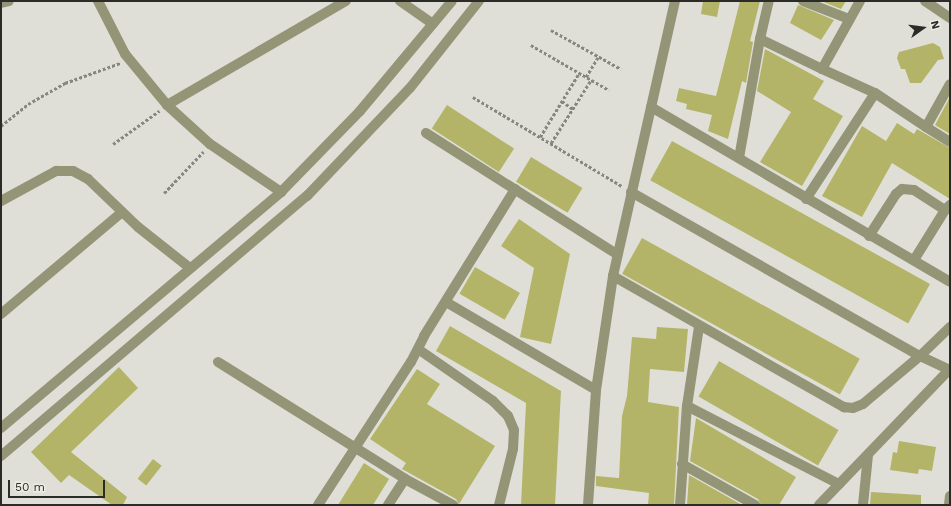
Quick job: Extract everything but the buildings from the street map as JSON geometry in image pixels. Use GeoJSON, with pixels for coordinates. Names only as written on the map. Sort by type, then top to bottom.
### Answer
{"type":"FeatureCollection","features":[{"type":"Feature","properties":{"kind":"street"},"geometry":{"type":"LineString","coordinates":[[1,3],[9,1]]}},
{"type":"Feature","properties":{"kind":"street"},"geometry":{"type":"LineString","coordinates":[[98,1],[130,60],[167,104],[210,144],[281,192]]}},
{"type":"Feature","properties":{"kind":"street"},"geometry":{"type":"LineString","coordinates":[[167,104],[346,1]]}},
{"type":"Feature","properties":{"kind":"street"},"geometry":{"type":"LineString","coordinates":[[400,1],[433,24]]}},
{"type":"Feature","properties":{"kind":"street"},"geometry":{"type":"LineString","coordinates":[[1,428],[281,192],[360,111],[452,1]]}},
{"type":"Feature","properties":{"kind":"street"},"geometry":{"type":"LineString","coordinates":[[1,456],[307,196],[405,93],[479,1]]}},
{"type":"Feature","properties":{"kind":"street"},"geometry":{"type":"LineString","coordinates":[[588,505],[596,390],[613,276],[631,192],[676,1]]}},
{"type":"Feature","properties":{"kind":"street"},"geometry":{"type":"LineString","coordinates":[[739,158],[760,39],[769,1]]}},
{"type":"Feature","properties":{"kind":"street"},"geometry":{"type":"LineString","coordinates":[[803,1],[848,19]]}},
{"type":"Feature","properties":{"kind":"street"},"geometry":{"type":"LineString","coordinates":[[822,69],[848,19],[860,1]]}},
{"type":"Feature","properties":{"kind":"street"},"geometry":{"type":"LineString","coordinates":[[927,2],[950,18]]}},
{"type":"Feature","properties":{"kind":"street"},"geometry":{"type":"LineString","coordinates":[[760,39],[875,93],[950,142]]}},
{"type":"Feature","properties":{"kind":"street"},"geometry":{"type":"LineString","coordinates":[[926,127],[950,84]]}},
{"type":"Feature","properties":{"kind":"street"},"geometry":{"type":"LineString","coordinates":[[806,198],[875,93]]}},
{"type":"Feature","properties":{"kind":"street"},"geometry":{"type":"LineString","coordinates":[[651,107],[869,236],[914,260],[950,282]]}},
{"type":"Feature","properties":{"kind":"street"},"geometry":{"type":"LineString","coordinates":[[426,133],[617,254]]}},
{"type":"Feature","properties":{"kind":"street"},"geometry":{"type":"LineString","coordinates":[[1,202],[48,174],[64,170],[81,174],[122,212],[190,268]]}},
{"type":"Feature","properties":{"kind":"street"},"geometry":{"type":"LineString","coordinates":[[318,505],[418,349],[515,189]]}},
{"type":"Feature","properties":{"kind":"street"},"geometry":{"type":"LineString","coordinates":[[869,236],[896,194],[902,189],[914,190],[948,207],[914,260]]}},
{"type":"Feature","properties":{"kind":"street"},"geometry":{"type":"LineString","coordinates":[[631,192],[920,356],[950,370],[839,484],[822,504]]}},
{"type":"Feature","properties":{"kind":"street"},"geometry":{"type":"LineString","coordinates":[[1,314],[122,212]]}},
{"type":"Feature","properties":{"kind":"street"},"geometry":{"type":"LineString","coordinates":[[613,276],[699,327],[844,407],[853,408],[863,404],[920,356],[950,327]]}},
{"type":"Feature","properties":{"kind":"street"},"geometry":{"type":"LineString","coordinates":[[446,302],[596,390]]}},
{"type":"Feature","properties":{"kind":"street"},"geometry":{"type":"LineString","coordinates":[[680,505],[687,406],[699,327]]}},
{"type":"Feature","properties":{"kind":"street"},"geometry":{"type":"LineString","coordinates":[[418,349],[493,401],[508,416],[514,430],[512,449],[499,505]]}},
{"type":"Feature","properties":{"kind":"street"},"geometry":{"type":"LineString","coordinates":[[218,362],[406,479],[453,505]]}},
{"type":"Feature","properties":{"kind":"street"},"geometry":{"type":"LineString","coordinates":[[687,406],[839,484]]}},
{"type":"Feature","properties":{"kind":"street"},"geometry":{"type":"LineString","coordinates":[[863,505],[868,455]]}},
{"type":"Feature","properties":{"kind":"street"},"geometry":{"type":"LineString","coordinates":[[682,464],[756,505]]}},
{"type":"Feature","properties":{"kind":"street"},"geometry":{"type":"LineString","coordinates":[[388,505],[406,479]]}},
{"type":"Feature","properties":{"kind":"street"},"geometry":{"type":"LineString","coordinates":[[949,505],[950,496]]}},
{"type":"Feature","properties":{"kind":"path"},"geometry":{"type":"LineString","coordinates":[[551,30],[620,69]]}},
{"type":"Feature","properties":{"kind":"path"},"geometry":{"type":"LineString","coordinates":[[531,45],[609,90]]}},
{"type":"Feature","properties":{"kind":"path"},"geometry":{"type":"LineString","coordinates":[[586,76],[598,57]]}},
{"type":"Feature","properties":{"kind":"path"},"geometry":{"type":"LineString","coordinates":[[1,126],[28,104],[65,83],[130,60]]}},
{"type":"Feature","properties":{"kind":"path"},"geometry":{"type":"LineString","coordinates":[[540,137],[579,73]]}},
{"type":"Feature","properties":{"kind":"path"},"geometry":{"type":"LineString","coordinates":[[551,143],[591,80]]}},
{"type":"Feature","properties":{"kind":"path"},"geometry":{"type":"LineString","coordinates":[[473,97],[631,192]]}},
{"type":"Feature","properties":{"kind":"path"},"geometry":{"type":"LineString","coordinates":[[562,101],[573,109]]}},
{"type":"Feature","properties":{"kind":"path"},"geometry":{"type":"LineString","coordinates":[[113,144],[167,104]]}},
{"type":"Feature","properties":{"kind":"path"},"geometry":{"type":"LineString","coordinates":[[164,193],[210,144]]}}]}
